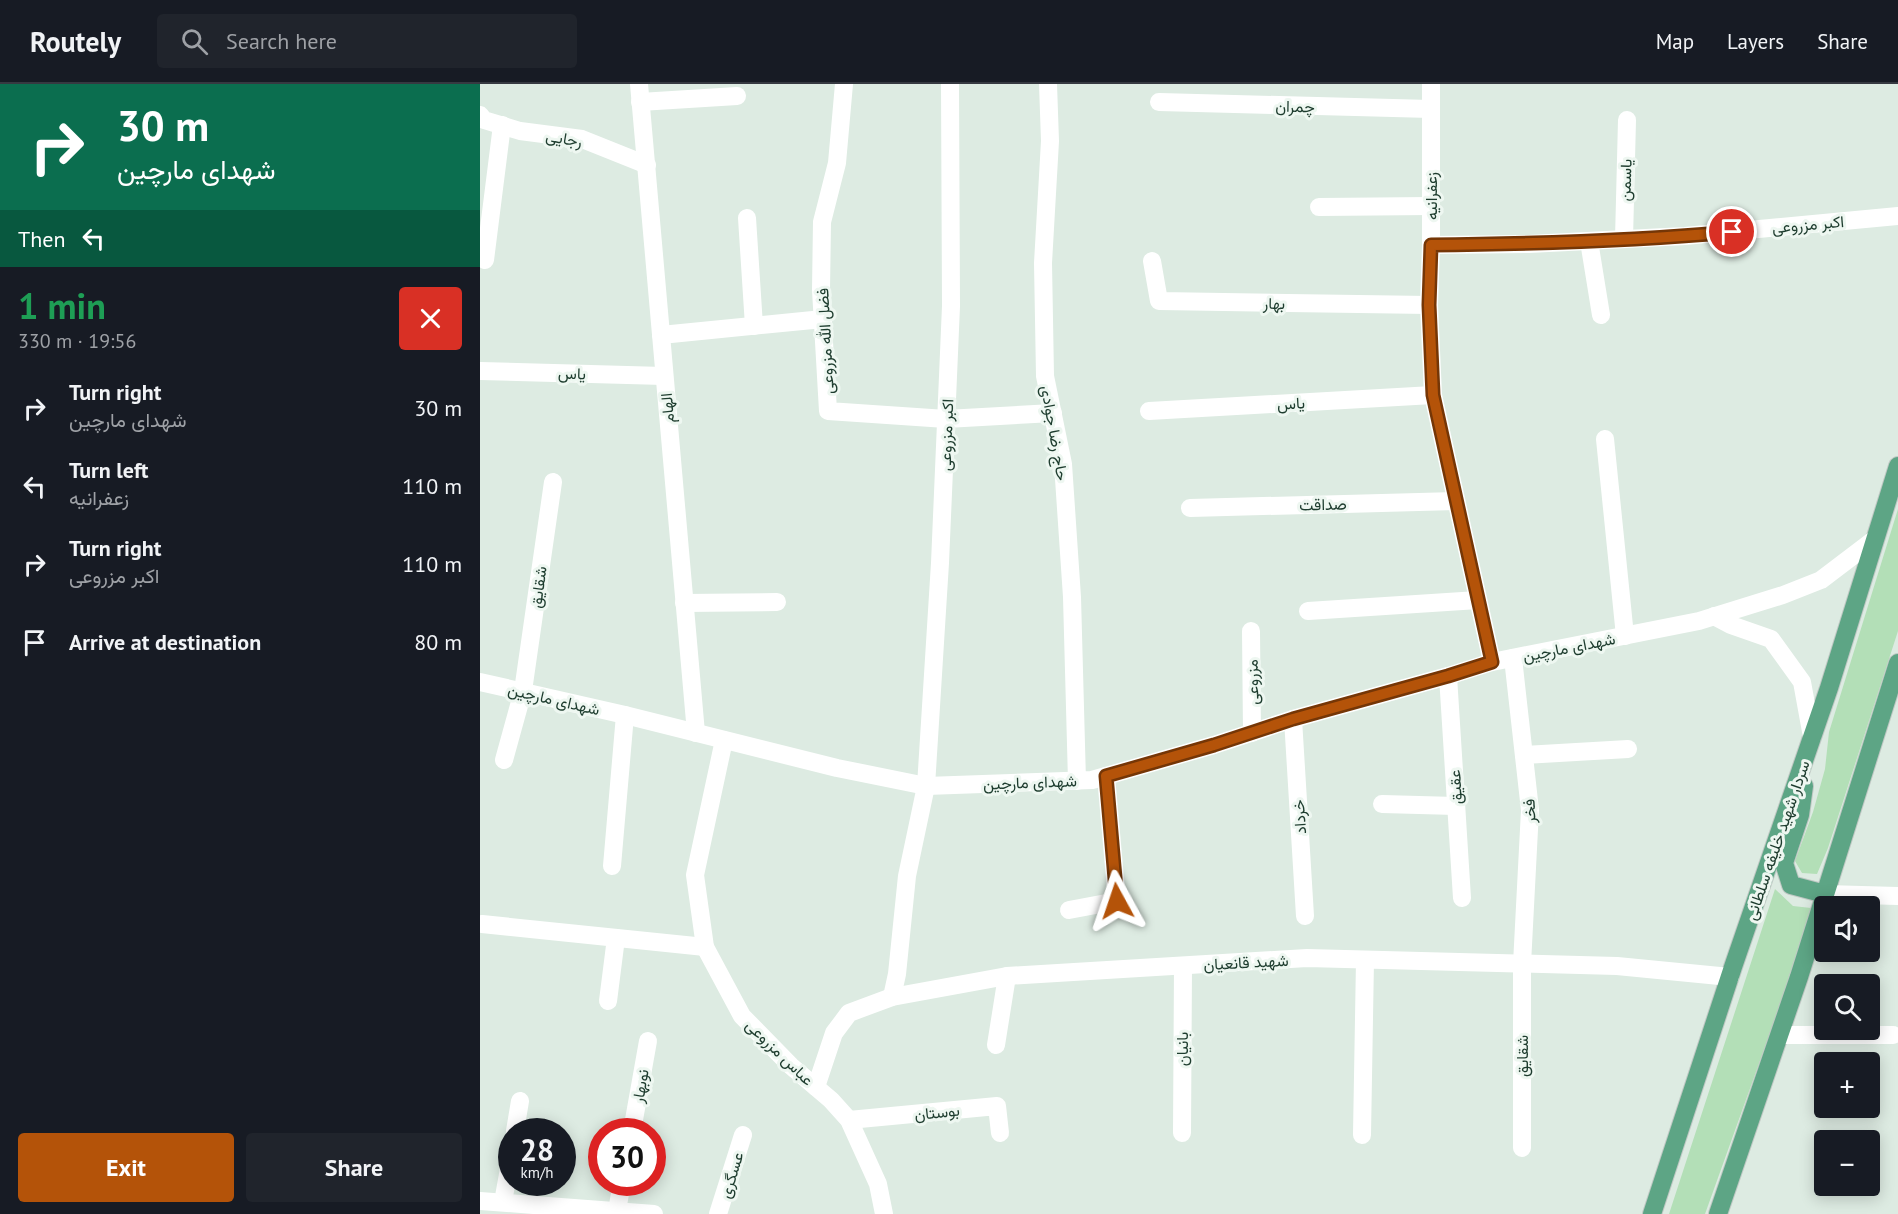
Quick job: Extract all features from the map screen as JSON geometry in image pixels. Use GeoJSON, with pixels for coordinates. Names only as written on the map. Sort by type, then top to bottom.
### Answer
{"type":"FeatureCollection","features":[{"type":"Feature","properties":{"kind":"main road","name":"سردار شهید خلیفه سلطانی"},"geometry":{"type":"LineString","coordinates":[[1652,1214],[1812,737],[1898,466]]}},
{"type":"Feature","properties":{"kind":"main road"},"geometry":{"type":"LineString","coordinates":[[1718,1214],[1779,1035],[1898,663]]}},
{"type":"Feature","properties":{"kind":"main road"},"geometry":{"type":"LineString","coordinates":[[1812,737],[1800,815],[1784,862],[1791,885],[1825,894]]}},
{"type":"Feature","properties":{"kind":"street","name":"الهام"},"geometry":{"type":"LineString","coordinates":[[639,84],[696,733]]}},
{"type":"Feature","properties":{"kind":"street","name":"فضل الله مزروعی"},"geometry":{"type":"LineString","coordinates":[[844,84],[837,163],[822,222],[823,319],[828,411],[946,419],[1053,413]]}},
{"type":"Feature","properties":{"kind":"street","name":"اکبر مزروعی"},"geometry":{"type":"LineString","coordinates":[[892,997],[897,974],[907,876],[926,786],[940,563],[951,306],[950,84]]}},
{"type":"Feature","properties":{"kind":"street","name":"حاج رضا جوادی"},"geometry":{"type":"LineString","coordinates":[[1048,84],[1050,141],[1043,274],[1045,376],[1063,464],[1072,597],[1077,781]]}},
{"type":"Feature","properties":{"kind":"street","name":"زعفرانیه"},"geometry":{"type":"LineString","coordinates":[[1431,84],[1429,305],[1433,395],[1492,662]]}},
{"type":"Feature","properties":{"kind":"street"},"geometry":{"type":"LineString","coordinates":[[640,102],[736,96]]}},
{"type":"Feature","properties":{"kind":"street","name":"چمران"},"geometry":{"type":"LineString","coordinates":[[1159,102],[1431,109]]}},
{"type":"Feature","properties":{"kind":"street","name":"رجایی"},"geometry":{"type":"LineString","coordinates":[[480,115],[483,120],[520,131],[582,140],[647,165]]}},
{"type":"Feature","properties":{"kind":"street","name":"یاسمن"},"geometry":{"type":"LineString","coordinates":[[1624,239],[1627,120]]}},
{"type":"Feature","properties":{"kind":"street"},"geometry":{"type":"LineString","coordinates":[[485,260],[502,125]]}},
{"type":"Feature","properties":{"kind":"street"},"geometry":{"type":"LineString","coordinates":[[1319,207],[1431,206]]}},
{"type":"Feature","properties":{"kind":"street","name":"اکبر مزروعی"},"geometry":{"type":"LineString","coordinates":[[1431,245],[1529,244],[1685,236],[1898,216]]}},
{"type":"Feature","properties":{"kind":"street"},"geometry":{"type":"LineString","coordinates":[[747,218],[754,326]]}},
{"type":"Feature","properties":{"kind":"street"},"geometry":{"type":"LineString","coordinates":[[1590,241],[1601,315]]}},
{"type":"Feature","properties":{"kind":"street","name":"بهار"},"geometry":{"type":"LineString","coordinates":[[1152,261],[1159,301],[1429,305]]}},
{"type":"Feature","properties":{"kind":"street"},"geometry":{"type":"LineString","coordinates":[[661,335],[823,319]]}},
{"type":"Feature","properties":{"kind":"street","name":"یاس"},"geometry":{"type":"LineString","coordinates":[[480,371],[664,376]]}},
{"type":"Feature","properties":{"kind":"street","name":"یاس"},"geometry":{"type":"LineString","coordinates":[[1149,411],[1433,395]]}},
{"type":"Feature","properties":{"kind":"street"},"geometry":{"type":"LineString","coordinates":[[1605,439],[1625,636]]}},
{"type":"Feature","properties":{"kind":"street","name":"شقایق"},"geometry":{"type":"LineString","coordinates":[[504,760],[523,691],[553,482]]}},
{"type":"Feature","properties":{"kind":"street","name":"صداقت"},"geometry":{"type":"LineString","coordinates":[[1190,508],[1456,501]]}},
{"type":"Feature","properties":{"kind":"street","name":"شهدای مارچین"},"geometry":{"type":"LineString","coordinates":[[480,682],[626,715],[837,768],[926,786],[1077,781],[1106,776],[1492,662],[1714,616],[1783,595],[1821,580],[1875,539]]}},
{"type":"Feature","properties":{"kind":"street"},"geometry":{"type":"LineString","coordinates":[[1308,611],[1478,600]]}},
{"type":"Feature","properties":{"kind":"street"},"geometry":{"type":"LineString","coordinates":[[684,603],[777,602]]}},
{"type":"Feature","properties":{"kind":"street"},"geometry":{"type":"LineString","coordinates":[[1714,616],[1731,625],[1771,639],[1802,682],[1812,737]]}},
{"type":"Feature","properties":{"kind":"street","name":"مزروعی"},"geometry":{"type":"LineString","coordinates":[[1251,631],[1252,733]]}},
{"type":"Feature","properties":{"kind":"street","name":"فخر"},"geometry":{"type":"LineString","coordinates":[[1513,658],[1530,810],[1522,964]]}},
{"type":"Feature","properties":{"kind":"street","name":"عقیق"},"geometry":{"type":"LineString","coordinates":[[1448,676],[1462,898]]}},
{"type":"Feature","properties":{"kind":"street"},"geometry":{"type":"LineString","coordinates":[[612,866],[626,715]]}},
{"type":"Feature","properties":{"kind":"street","name":"خرداد"},"geometry":{"type":"LineString","coordinates":[[1293,719],[1305,916]]}},
{"type":"Feature","properties":{"kind":"street","name":"عباس مزروعی"},"geometry":{"type":"LineString","coordinates":[[724,740],[695,875],[705,947],[742,1016],[849,1120],[878,1184],[884,1214]]}},
{"type":"Feature","properties":{"kind":"street"},"geometry":{"type":"LineString","coordinates":[[1524,755],[1628,749]]}},
{"type":"Feature","properties":{"kind":"street"},"geometry":{"type":"LineString","coordinates":[[1069,910],[1117,901],[1106,776]]}},
{"type":"Feature","properties":{"kind":"street"},"geometry":{"type":"LineString","coordinates":[[1382,804],[1456,806]]}},
{"type":"Feature","properties":{"kind":"street"},"geometry":{"type":"LineString","coordinates":[[1825,894],[1898,896]]}},
{"type":"Feature","properties":{"kind":"street"},"geometry":{"type":"LineString","coordinates":[[482,924],[705,947]]}},
{"type":"Feature","properties":{"kind":"street"},"geometry":{"type":"LineString","coordinates":[[609,1001],[616,938]]}},
{"type":"Feature","properties":{"kind":"street","name":"شهید قانعیان"},"geometry":{"type":"LineString","coordinates":[[816,1087],[834,1033],[849,1013],[892,997],[1007,976],[1307,958],[1617,966],[1730,977]]}},
{"type":"Feature","properties":{"kind":"street"},"geometry":{"type":"LineString","coordinates":[[1362,1135],[1365,960]]}},
{"type":"Feature","properties":{"kind":"street","name":"شقایق"},"geometry":{"type":"LineString","coordinates":[[1522,964],[1522,1148]]}},
{"type":"Feature","properties":{"kind":"street","name":"بانیان"},"geometry":{"type":"LineString","coordinates":[[1182,966],[1182,1132]]}},
{"type":"Feature","properties":{"kind":"street"},"geometry":{"type":"LineString","coordinates":[[996,1045],[1007,976]]}},
{"type":"Feature","properties":{"kind":"street"},"geometry":{"type":"LineString","coordinates":[[1779,1035],[1893,1035]]}},
{"type":"Feature","properties":{"kind":"street","name":"نوبهار"},"geometry":{"type":"LineString","coordinates":[[634,1118],[648,1041]]}},
{"type":"Feature","properties":{"kind":"street"},"geometry":{"type":"LineString","coordinates":[[517,1118],[520,1101]]}},
{"type":"Feature","properties":{"kind":"street","name":"بوستان"},"geometry":{"type":"LineString","coordinates":[[849,1120],[998,1106],[1000,1133]]}},
{"type":"Feature","properties":{"kind":"street","name":"عسگری"},"geometry":{"type":"LineString","coordinates":[[718,1214],[743,1135]]}},
{"type":"Feature","properties":{"kind":"street"},"geometry":{"type":"LineString","coordinates":[[503,1202],[504,1196]]}},
{"type":"Feature","properties":{"kind":"street"},"geometry":{"type":"LineString","coordinates":[[617,1211],[620,1196]]}},
{"type":"Feature","properties":{"kind":"street"},"geometry":{"type":"LineString","coordinates":[[480,1201],[654,1214]]}},
{"type":"Feature","properties":{"kind":"green space"},"geometry":{"type":"Polygon","coordinates":[[[1898,509],[1898,631],[1828,848],[1817,874],[1802,873],[1795,861],[1813,812],[1825,769],[1829,732],[1898,509]]]}},
{"type":"Feature","properties":{"kind":"green space"},"geometry":{"type":"Polygon","coordinates":[[[1775,889],[1793,906],[1811,908],[1780,1005],[1705,1214],[1669,1214],[1775,889]]]}},
{"type":"Feature","properties":{"kind":"route"},"geometry":{"type":"LineString","coordinates":[[1117,901],[1106,776],[1492,662],[1433,395],[1429,305],[1431,245],[1529,244],[1732,232]]}}]}
